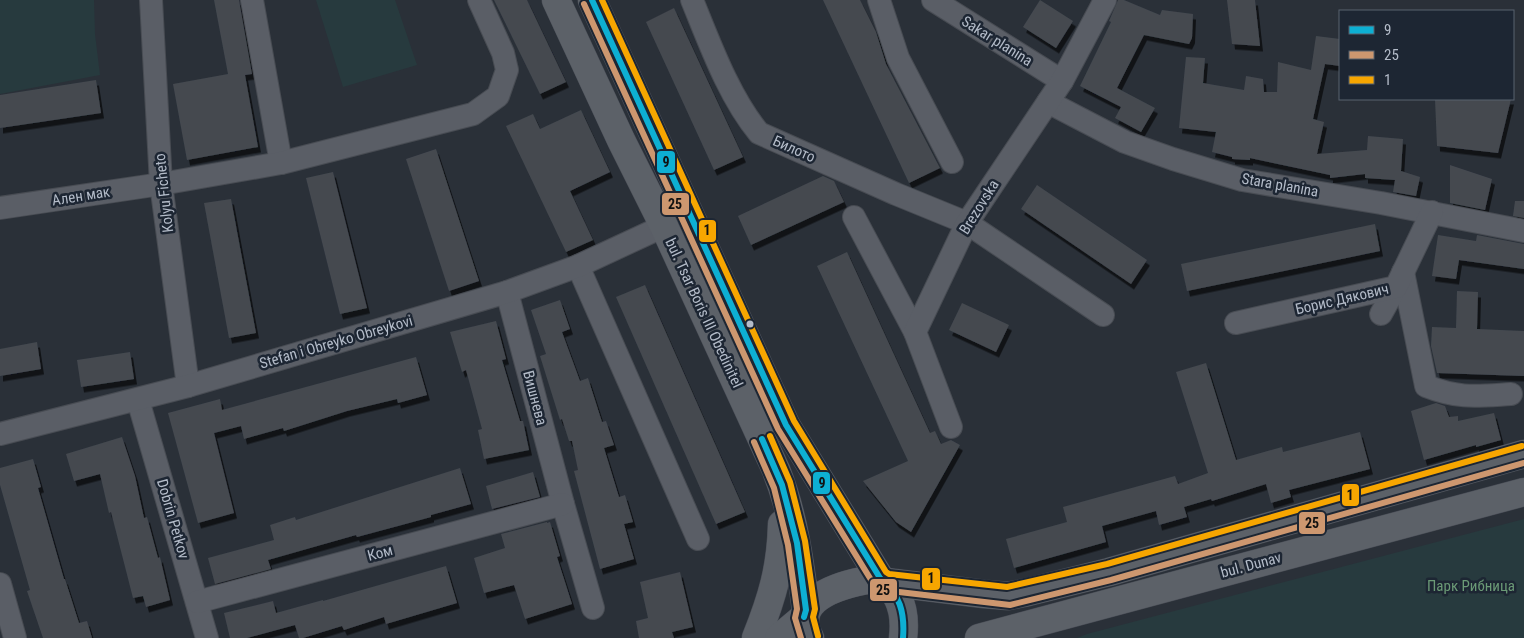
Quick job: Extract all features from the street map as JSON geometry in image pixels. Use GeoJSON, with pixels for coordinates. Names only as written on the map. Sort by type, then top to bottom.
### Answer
{"type":"FeatureCollection","features":[{"type":"Feature","properties":{"kind":"main road","name":"bul. Tsar Boris III Obedinitel"},"geometry":{"type":"LineString","coordinates":[[556,0],[621,140],[664,226],[782,485],[798,543],[806,622]]}},
{"type":"Feature","properties":{"kind":"main road","name":"bul. Tsar Boris III Obedinitel"},"geometry":{"type":"LineString","coordinates":[[592,0],[786,425],[883,580],[896,594],[903,610],[905,624],[903,638]]}},
{"type":"Feature","properties":{"kind":"main road"},"geometry":{"type":"LineString","coordinates":[[779,638],[806,622],[828,591],[861,580],[883,580],[1008,596],[1109,572],[1524,454]]}},
{"type":"Feature","properties":{"kind":"main road"},"geometry":{"type":"LineString","coordinates":[[756,638],[769,604],[780,559],[782,485]]}},
{"type":"Feature","properties":{"kind":"main road","name":"bul. Dunav"},"geometry":{"type":"LineString","coordinates":[[979,638],[1524,492]]}},
{"type":"Feature","properties":{"kind":"street","name":"Kolyu Ficheto"},"geometry":{"type":"LineString","coordinates":[[151,0],[161,184],[188,386]]}},
{"type":"Feature","properties":{"kind":"street"},"geometry":{"type":"LineString","coordinates":[[252,0],[281,163]]}},
{"type":"Feature","properties":{"kind":"street","name":"Ален мак"},"geometry":{"type":"LineString","coordinates":[[0,208],[161,184],[281,163],[473,114],[498,96],[507,70],[503,53],[479,0]]}},
{"type":"Feature","properties":{"kind":"street","name":"Билото"},"geometry":{"type":"LineString","coordinates":[[692,0],[711,47],[746,118],[759,133],[896,194],[967,223]]}},
{"type":"Feature","properties":{"kind":"street"},"geometry":{"type":"LineString","coordinates":[[878,0],[898,58],[952,162]]}},
{"type":"Feature","properties":{"kind":"street","name":"Sakar planina"},"geometry":{"type":"LineString","coordinates":[[933,0],[1062,81]]}},
{"type":"Feature","properties":{"kind":"street","name":"Brezovska"},"geometry":{"type":"LineString","coordinates":[[915,332],[967,223],[1062,81],[1105,0]]}},
{"type":"Feature","properties":{"kind":"street","name":"Stara planina"},"geometry":{"type":"LineString","coordinates":[[1048,102],[1125,142],[1242,180],[1432,212],[1524,231]]}},
{"type":"Feature","properties":{"kind":"street","name":"Борис Дякович"},"geometry":{"type":"LineString","coordinates":[[1236,323],[1399,280],[1432,212]]}},
{"type":"Feature","properties":{"kind":"street"},"geometry":{"type":"LineString","coordinates":[[854,217],[915,332],[951,427]]}},
{"type":"Feature","properties":{"kind":"street"},"geometry":{"type":"LineString","coordinates":[[967,223],[1104,315]]}},
{"type":"Feature","properties":{"kind":"street","name":"Stefan i Obreyko Obreykovi"},"geometry":{"type":"LineString","coordinates":[[0,434],[188,386],[507,292],[578,266],[664,226]]}},
{"type":"Feature","properties":{"kind":"street"},"geometry":{"type":"LineString","coordinates":[[578,266],[698,539]]}},
{"type":"Feature","properties":{"kind":"street"},"geometry":{"type":"LineString","coordinates":[[1381,314],[1399,280]]}},
{"type":"Feature","properties":{"kind":"street"},"geometry":{"type":"LineString","coordinates":[[1399,280],[1426,386],[1443,393],[1466,397],[1511,394]]}},
{"type":"Feature","properties":{"kind":"street","name":"Вишнева"},"geometry":{"type":"LineString","coordinates":[[507,292],[563,504],[593,608]]}},
{"type":"Feature","properties":{"kind":"street","name":"Dobrin Petkov"},"geometry":{"type":"LineString","coordinates":[[138,400],[207,638]]}},
{"type":"Feature","properties":{"kind":"street","name":"Ком"},"geometry":{"type":"LineString","coordinates":[[197,602],[563,504]]}},
{"type":"Feature","properties":{"kind":"street"},"geometry":{"type":"LineString","coordinates":[[0,584],[15,638]]}},
{"type":"Feature","properties":{"kind":"green space"},"geometry":{"type":"Polygon","coordinates":[[[0,0],[94,0],[95,34],[100,75],[0,94],[0,0]]]}},
{"type":"Feature","properties":{"kind":"green space"},"geometry":{"type":"Polygon","coordinates":[[[316,0],[395,0],[417,65],[343,87],[316,0]]]}},
{"type":"Feature","properties":{"kind":"green space","name":"Парк Рибница"},"geometry":{"type":"Polygon","coordinates":[[[1524,519],[1524,638],[1077,638],[1087,634],[1524,519]]]}},
{"type":"Feature","properties":{"kind":"building"},"geometry":{"type":"Polygon","coordinates":[[[214,0],[239,0],[252,74],[245,75],[258,147],[187,160],[173,84],[228,74],[214,0]]]}},
{"type":"Feature","properties":{"kind":"building"},"geometry":{"type":"Polygon","coordinates":[[[494,0],[527,0],[566,82],[540,94],[494,0]]]}},
{"type":"Feature","properties":{"kind":"building"},"geometry":{"type":"Polygon","coordinates":[[[823,0],[860,0],[876,32],[886,64],[940,168],[909,183],[823,0]]]}},
{"type":"Feature","properties":{"kind":"building"},"geometry":{"type":"Polygon","coordinates":[[[1040,0],[1073,21],[1056,48],[1023,27],[1040,0]]]}},
{"type":"Feature","properties":{"kind":"building"},"geometry":{"type":"Polygon","coordinates":[[[1118,0],[1124,0],[1160,15],[1162,10],[1193,14],[1192,38],[1189,44],[1144,35],[1117,88],[1155,108],[1141,132],[1115,118],[1121,107],[1080,86],[1111,22],[1109,21],[1118,0]]]}},
{"type":"Feature","properties":{"kind":"building"},"geometry":{"type":"Polygon","coordinates":[[[1227,0],[1255,0],[1260,46],[1232,44],[1227,0]]]}},
{"type":"Feature","properties":{"kind":"building"},"geometry":{"type":"Polygon","coordinates":[[[674,8],[743,157],[714,170],[646,22],[674,8]]]}},
{"type":"Feature","properties":{"kind":"building"},"geometry":{"type":"Polygon","coordinates":[[[1316,36],[1339,39],[1339,66],[1325,64],[1313,119],[1324,122],[1317,154],[1367,150],[1368,136],[1403,139],[1401,171],[1420,177],[1416,196],[1393,192],[1395,180],[1365,178],[1365,174],[1330,178],[1330,175],[1250,158],[1250,160],[1232,159],[1232,157],[1212,152],[1216,132],[1179,128],[1186,57],[1205,58],[1203,83],[1244,90],[1246,76],[1263,79],[1264,92],[1277,92],[1278,62],[1311,70],[1316,36]]]}},
{"type":"Feature","properties":{"kind":"building"},"geometry":{"type":"Polygon","coordinates":[[[96,80],[101,113],[0,128],[0,95],[96,80]]]}},
{"type":"Feature","properties":{"kind":"building"},"geometry":{"type":"Polygon","coordinates":[[[1435,100],[1511,100],[1498,153],[1437,146],[1435,100]]]}},
{"type":"Feature","properties":{"kind":"building"},"geometry":{"type":"Polygon","coordinates":[[[581,110],[610,172],[570,191],[593,240],[566,252],[506,126],[533,114],[540,129],[581,110]]]}},
{"type":"Feature","properties":{"kind":"building"},"geometry":{"type":"Polygon","coordinates":[[[436,149],[479,281],[449,291],[406,159],[436,149]]]}},
{"type":"Feature","properties":{"kind":"building"},"geometry":{"type":"Polygon","coordinates":[[[1450,165],[1492,179],[1485,210],[1450,203],[1450,165]]]}},
{"type":"Feature","properties":{"kind":"building"},"geometry":{"type":"Polygon","coordinates":[[[333,172],[367,308],[340,314],[306,178],[333,172]]]}},
{"type":"Feature","properties":{"kind":"building"},"geometry":{"type":"Polygon","coordinates":[[[823,176],[834,181],[844,202],[751,245],[738,216],[823,176]]]}},
{"type":"Feature","properties":{"kind":"building"},"geometry":{"type":"Polygon","coordinates":[[[1037,185],[1147,260],[1131,284],[1021,209],[1037,185]]]}},
{"type":"Feature","properties":{"kind":"building"},"geometry":{"type":"Polygon","coordinates":[[[231,199],[256,333],[229,338],[204,203],[231,199]]]}},
{"type":"Feature","properties":{"kind":"building"},"geometry":{"type":"Polygon","coordinates":[[[1515,201],[1524,201],[1524,218],[1513,216],[1515,201]]]}},
{"type":"Feature","properties":{"kind":"building"},"geometry":{"type":"Polygon","coordinates":[[[1375,224],[1380,251],[1187,291],[1181,264],[1375,224]]]}},
{"type":"Feature","properties":{"kind":"building"},"geometry":{"type":"Polygon","coordinates":[[[1438,235],[1476,241],[1477,235],[1524,244],[1524,269],[1459,260],[1456,279],[1432,276],[1438,235]]]}},
{"type":"Feature","properties":{"kind":"building"},"geometry":{"type":"Polygon","coordinates":[[[847,252],[930,433],[935,431],[941,444],[951,440],[960,445],[911,532],[896,522],[863,481],[908,461],[817,266],[847,252]]]}},
{"type":"Feature","properties":{"kind":"building"},"geometry":{"type":"Polygon","coordinates":[[[645,285],[745,512],[716,524],[616,297],[645,285]]]}},
{"type":"Feature","properties":{"kind":"building"},"geometry":{"type":"Polygon","coordinates":[[[1457,291],[1478,292],[1477,329],[1524,331],[1524,376],[1437,373],[1431,346],[1432,327],[1456,328],[1457,291]]]}},
{"type":"Feature","properties":{"kind":"building"},"geometry":{"type":"Polygon","coordinates":[[[560,300],[570,329],[562,332],[580,381],[588,378],[602,422],[606,421],[614,445],[604,448],[619,497],[625,495],[633,522],[624,524],[634,559],[600,569],[574,471],[578,470],[572,441],[569,441],[562,419],[560,420],[540,356],[546,354],[531,310],[560,300]]]}},
{"type":"Feature","properties":{"kind":"building"},"geometry":{"type":"Polygon","coordinates":[[[962,303],[1009,325],[996,352],[949,330],[962,303]]]}},
{"type":"Feature","properties":{"kind":"building"},"geometry":{"type":"Polygon","coordinates":[[[496,321],[506,359],[502,360],[520,421],[523,421],[529,450],[484,459],[478,430],[482,429],[466,370],[462,372],[450,332],[496,321]]]}},
{"type":"Feature","properties":{"kind":"building"},"geometry":{"type":"Polygon","coordinates":[[[37,342],[41,369],[0,376],[0,349],[37,342]]]}},
{"type":"Feature","properties":{"kind":"building"},"geometry":{"type":"Polygon","coordinates":[[[130,352],[134,379],[81,387],[77,360],[130,352]]]}},
{"type":"Feature","properties":{"kind":"building"},"geometry":{"type":"Polygon","coordinates":[[[416,357],[427,395],[398,403],[397,399],[347,411],[284,431],[283,428],[244,439],[241,426],[214,433],[234,513],[198,523],[168,413],[220,399],[222,410],[416,357]]]}},
{"type":"Feature","properties":{"kind":"building"},"geometry":{"type":"Polygon","coordinates":[[[1206,363],[1236,460],[1282,447],[1283,452],[1360,432],[1370,469],[1289,490],[1291,497],[1271,503],[1266,484],[1212,501],[1211,499],[1184,507],[1187,517],[1159,525],[1156,511],[1102,526],[1106,542],[1014,568],[1006,539],[1067,522],[1063,507],[1175,476],[1178,484],[1208,473],[1176,372],[1206,363]]]}},
{"type":"Feature","properties":{"kind":"building"},"geometry":{"type":"Polygon","coordinates":[[[1436,403],[1445,406],[1449,417],[1458,416],[1458,421],[1494,413],[1501,440],[1424,460],[1411,411],[1436,403]]]}},
{"type":"Feature","properties":{"kind":"building"},"geometry":{"type":"Polygon","coordinates":[[[122,437],[135,476],[144,518],[147,517],[158,558],[160,557],[170,600],[146,607],[143,596],[133,598],[100,474],[74,481],[66,454],[122,437]]]}},
{"type":"Feature","properties":{"kind":"building"},"geometry":{"type":"Polygon","coordinates":[[[33,459],[41,487],[38,488],[64,579],[79,623],[87,621],[92,638],[43,638],[27,591],[30,590],[0,485],[0,468],[33,459]]]}},
{"type":"Feature","properties":{"kind":"building"},"geometry":{"type":"Polygon","coordinates":[[[460,468],[471,504],[431,515],[431,517],[357,537],[356,535],[268,560],[271,569],[215,584],[208,558],[274,540],[270,525],[295,517],[296,520],[460,468]]]}},
{"type":"Feature","properties":{"kind":"building"},"geometry":{"type":"Polygon","coordinates":[[[533,472],[540,497],[492,509],[486,486],[533,472]]]}},
{"type":"Feature","properties":{"kind":"building"},"geometry":{"type":"Polygon","coordinates":[[[550,522],[560,556],[557,557],[572,604],[525,619],[514,585],[484,593],[474,558],[505,548],[501,534],[550,522]]]}},
{"type":"Feature","properties":{"kind":"building"},"geometry":{"type":"Polygon","coordinates":[[[446,566],[457,603],[386,624],[384,617],[344,630],[342,626],[303,638],[299,638],[295,625],[247,638],[230,638],[224,613],[273,601],[276,613],[446,566]]]}},
{"type":"Feature","properties":{"kind":"building"},"geometry":{"type":"Polygon","coordinates":[[[680,572],[693,627],[672,632],[674,638],[639,638],[636,621],[648,618],[640,582],[680,572]]]}},
{"type":"Feature","properties":{"kind":"transit line","name":"9"},"geometry":{"type":"LineString","coordinates":[[592,0],[786,425],[880,578],[897,597],[902,612],[903,638]]}},
{"type":"Feature","properties":{"kind":"transit line","name":"1"},"geometry":{"type":"LineString","coordinates":[[602,0],[794,421],[889,574],[1007,587],[1107,564],[1522,446]]}},
{"type":"Feature","properties":{"kind":"transit line","name":"25"},"geometry":{"type":"LineString","coordinates":[[584,4],[778,429],[873,583],[882,590],[1010,605],[1111,580],[1524,463]]}},
{"type":"Feature","properties":{"kind":"transit line","name":"1"},"geometry":{"type":"LineString","coordinates":[[770,436],[790,482],[805,541],[815,609],[813,617],[818,636]]}},
{"type":"Feature","properties":{"kind":"transit line","name":"9"},"geometry":{"type":"LineString","coordinates":[[762,439],[782,485],[797,543],[806,610],[804,617]]}},
{"type":"Feature","properties":{"kind":"transit line","name":"25"},"geometry":{"type":"LineString","coordinates":[[754,442],[774,488],[788,545],[797,609],[795,618],[801,638]]}}]}
